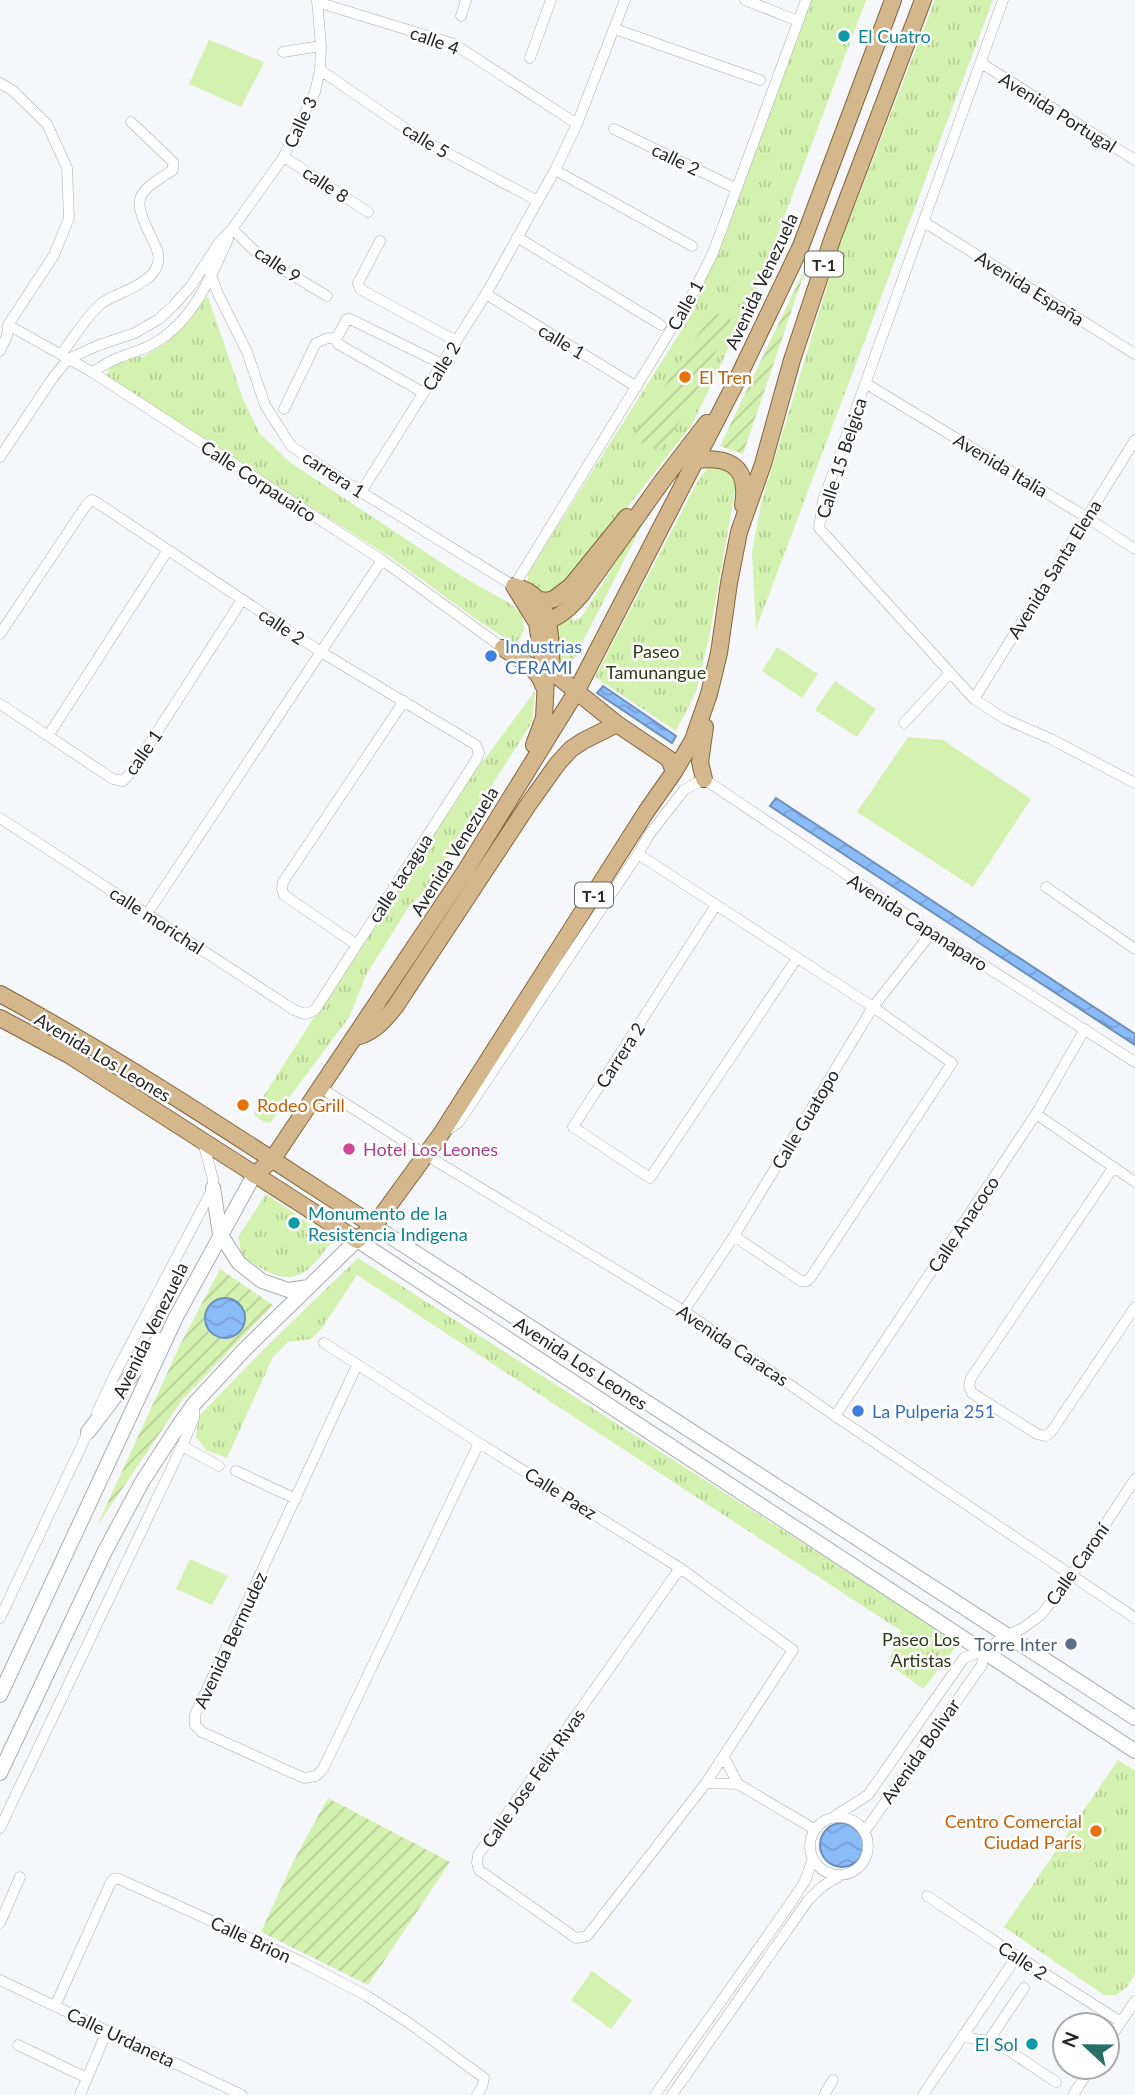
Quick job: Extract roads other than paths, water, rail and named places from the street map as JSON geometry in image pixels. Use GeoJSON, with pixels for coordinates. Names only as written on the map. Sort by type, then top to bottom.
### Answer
{"type":"FeatureCollection","features":[{"type":"Feature","properties":{"kind":"main road","name":"Avenida Venezuela"},"geometry":{"type":"LineString","coordinates":[[254,1175],[272,1160],[356,1037],[466,870],[576,692],[735,384],[801,246],[893,0]]}},
{"type":"Feature","properties":{"kind":"main road","name":"T-1"},"geometry":{"type":"LineString","coordinates":[[357,1240],[374,1226],[441,1134],[693,740],[709,694],[719,653],[739,532],[763,464],[792,360],[833,237],[923,0]]}},
{"type":"Feature","properties":{"kind":"main road"},"geometry":{"type":"LineString","coordinates":[[549,620],[569,608],[581,595],[735,384]]}},
{"type":"Feature","properties":{"kind":"main road"},"geometry":{"type":"LineString","coordinates":[[676,463],[716,458],[739,470],[746,492],[739,532]]}},
{"type":"Feature","properties":{"kind":"main road"},"geometry":{"type":"LineString","coordinates":[[514,586],[540,600],[554,599],[571,586],[617,528],[663,480]]}},
{"type":"Feature","properties":{"kind":"main road"},"geometry":{"type":"LineString","coordinates":[[466,870],[492,817],[538,738],[544,718],[546,679],[537,624],[514,586]]}},
{"type":"Feature","properties":{"kind":"main road"},"geometry":{"type":"LineString","coordinates":[[540,600],[549,620],[552,668],[556,675],[617,724],[669,759],[674,772]]}},
{"type":"Feature","properties":{"kind":"main road"},"geometry":{"type":"LineString","coordinates":[[503,648],[533,668],[542,680],[546,694]]}},
{"type":"Feature","properties":{"kind":"main road"},"geometry":{"type":"LineString","coordinates":[[704,779],[700,762],[709,694]]}},
{"type":"Feature","properties":{"kind":"main road"},"geometry":{"type":"LineString","coordinates":[[356,1037],[381,1025],[395,1007],[558,763],[583,741],[617,724]]}},
{"type":"Feature","properties":{"kind":"main road","name":"Avenida Los Leones"},"geometry":{"type":"LineString","coordinates":[[0,994],[66,1030],[374,1226]]}},
{"type":"Feature","properties":{"kind":"main road","name":"Avenida Los Leones"},"geometry":{"type":"LineString","coordinates":[[0,1018],[69,1055],[357,1240]]}},
{"type":"Feature","properties":{"kind":"street"},"geometry":{"type":"LineString","coordinates":[[461,16],[466,0]]}},
{"type":"Feature","properties":{"kind":"street"},"geometry":{"type":"LineString","coordinates":[[530,58],[551,0]]}},
{"type":"Feature","properties":{"kind":"street","name":"Calle 2"},"geometry":{"type":"LineString","coordinates":[[361,492],[486,294],[555,170],[577,124],[625,0]]}},
{"type":"Feature","properties":{"kind":"street"},"geometry":{"type":"LineString","coordinates":[[745,0],[798,21]]}},
{"type":"Feature","properties":{"kind":"street","name":"Calle 1"},"geometry":{"type":"LineString","coordinates":[[514,586],[638,387],[691,297],[713,253],[806,0]]}},
{"type":"Feature","properties":{"kind":"street","name":"Calle 15 Belgica"},"geometry":{"type":"LineString","coordinates":[[1003,0],[823,501],[818,528],[974,699],[1005,719],[1051,739],[1135,783]]}},
{"type":"Feature","properties":{"kind":"street","name":"Calle 3"},"geometry":{"type":"LineString","coordinates":[[232,229],[284,156],[315,92],[320,70],[321,46],[317,1]]}},
{"type":"Feature","properties":{"kind":"street","name":"calle 4"},"geometry":{"type":"LineString","coordinates":[[317,1],[454,44],[577,124]]}},
{"type":"Feature","properties":{"kind":"street"},"geometry":{"type":"LineString","coordinates":[[615,29],[760,80]]}},
{"type":"Feature","properties":{"kind":"street"},"geometry":{"type":"LineString","coordinates":[[283,52],[321,46]]}},
{"type":"Feature","properties":{"kind":"street","name":"Avenida Portugal"},"geometry":{"type":"LineString","coordinates":[[981,63],[1135,160]]}},
{"type":"Feature","properties":{"kind":"street","name":"calle 5"},"geometry":{"type":"LineString","coordinates":[[320,70],[421,139],[538,201]]}},
{"type":"Feature","properties":{"kind":"street"},"geometry":{"type":"LineString","coordinates":[[0,83],[12,90],[47,124],[67,168],[69,218],[54,256],[4,326],[7,336],[0,351]]}},
{"type":"Feature","properties":{"kind":"street"},"geometry":{"type":"LineString","coordinates":[[0,457],[96,309],[110,298],[140,283],[153,273],[158,262],[158,252],[140,216],[140,195],[147,186],[173,170],[173,162],[131,122]]}},
{"type":"Feature","properties":{"kind":"street","name":"calle 2"},"geometry":{"type":"LineString","coordinates":[[614,129],[737,189]]}},
{"type":"Feature","properties":{"kind":"street","name":"calle 8"},"geometry":{"type":"LineString","coordinates":[[284,156],[368,212]]}},
{"type":"Feature","properties":{"kind":"street"},"geometry":{"type":"LineString","coordinates":[[555,170],[692,246]]}},
{"type":"Feature","properties":{"kind":"street","name":"Avenida España"},"geometry":{"type":"LineString","coordinates":[[924,222],[1135,354]]}},
{"type":"Feature","properties":{"kind":"street"},"geometry":{"type":"LineString","coordinates":[[65,357],[135,333],[159,319],[191,286],[218,244],[232,229]]}},
{"type":"Feature","properties":{"kind":"street"},"geometry":{"type":"LineString","coordinates":[[92,372],[161,340],[190,310],[212,277],[232,229]]}},
{"type":"Feature","properties":{"kind":"street","name":"calle 9"},"geometry":{"type":"LineString","coordinates":[[232,229],[259,255],[327,296]]}},
{"type":"Feature","properties":{"kind":"street"},"geometry":{"type":"LineString","coordinates":[[517,237],[661,325]]}},
{"type":"Feature","properties":{"kind":"street"},"geometry":{"type":"LineString","coordinates":[[380,241],[358,283],[360,289],[456,341]]}},
{"type":"Feature","properties":{"kind":"street","name":"carrera 1"},"geometry":{"type":"LineString","coordinates":[[206,263],[247,352],[265,405],[291,446],[514,586]]}},
{"type":"Feature","properties":{"kind":"street","name":"calle 1"},"geometry":{"type":"LineString","coordinates":[[486,294],[638,387]]}},
{"type":"Feature","properties":{"kind":"street"},"geometry":{"type":"LineString","coordinates":[[335,339],[344,323],[350,319],[442,364]]}},
{"type":"Feature","properties":{"kind":"street","name":"Calle Corpauaico"},"geometry":{"type":"LineString","coordinates":[[4,326],[92,372],[382,560],[503,648]]}},
{"type":"Feature","properties":{"kind":"street"},"geometry":{"type":"LineString","coordinates":[[284,410],[316,343],[328,338],[335,339]]}},
{"type":"Feature","properties":{"kind":"street"},"geometry":{"type":"LineString","coordinates":[[335,339],[343,348],[424,393]]}},
{"type":"Feature","properties":{"kind":"street","name":"Avenida Italia"},"geometry":{"type":"LineString","coordinates":[[865,383],[1135,549]]}},
{"type":"Feature","properties":{"kind":"street","name":"Avenida Santa Elena"},"geometry":{"type":"LineString","coordinates":[[974,699],[1135,440]]}},
{"type":"Feature","properties":{"kind":"street","name":"calle 2"},"geometry":{"type":"LineString","coordinates":[[0,634],[92,500],[321,652],[476,745]]}},
{"type":"Feature","properties":{"kind":"street"},"geometry":{"type":"LineString","coordinates":[[48,736],[168,550]]}},
{"type":"Feature","properties":{"kind":"street"},"geometry":{"type":"LineString","coordinates":[[147,914],[382,560]]}},
{"type":"Feature","properties":{"kind":"street","name":"calle 1"},"geometry":{"type":"LineString","coordinates":[[0,704],[113,779],[123,781],[242,600]]}},
{"type":"Feature","properties":{"kind":"street"},"geometry":{"type":"LineString","coordinates":[[904,723],[950,673]]}},
{"type":"Feature","properties":{"kind":"street"},"geometry":{"type":"LineString","coordinates":[[357,945],[284,895],[283,882],[404,701]]}},
{"type":"Feature","properties":{"kind":"street","name":"calle tacagua"},"geometry":{"type":"LineString","coordinates":[[315,1010],[476,761],[479,753],[476,745]]}},
{"type":"Feature","properties":{"kind":"street"},"geometry":{"type":"LineString","coordinates":[[441,1134],[459,1122],[649,835],[684,790],[704,779]]}},
{"type":"Feature","properties":{"kind":"street","name":"Avenida Capanaparo"},"geometry":{"type":"LineString","coordinates":[[704,779],[932,932],[1135,1062]]}},
{"type":"Feature","properties":{"kind":"street","name":"calle morichal"},"geometry":{"type":"LineString","coordinates":[[0,818],[294,1010],[305,1014],[315,1010]]}},
{"type":"Feature","properties":{"kind":"street"},"geometry":{"type":"LineString","coordinates":[[638,854],[873,1007],[952,1063],[811,1277],[801,1281],[734,1236]]}},
{"type":"Feature","properties":{"kind":"street"},"geometry":{"type":"LineString","coordinates":[[1046,887],[1135,949]]}},
{"type":"Feature","properties":{"kind":"street","name":"Carrera 2"},"geometry":{"type":"LineString","coordinates":[[716,905],[573,1127],[650,1178],[797,958]]}},
{"type":"Feature","properties":{"kind":"street","name":"Calle Guatopo"},"geometry":{"type":"LineString","coordinates":[[684,1311],[734,1236],[873,1007],[932,932]]}},
{"type":"Feature","properties":{"kind":"street","name":"Calle Anacoco"},"geometry":{"type":"LineString","coordinates":[[835,1416],[1036,1114],[1085,1030]]}},
{"type":"Feature","properties":{"kind":"street","name":"Avenida Caracas"},"geometry":{"type":"LineString","coordinates":[[321,1088],[426,1155],[684,1311],[1135,1618]]}},
{"type":"Feature","properties":{"kind":"street"},"geometry":{"type":"LineString","coordinates":[[1036,1114],[1135,1182]]}},
{"type":"Feature","properties":{"kind":"street"},"geometry":{"type":"LineString","coordinates":[[203,1142],[213,1179],[220,1234],[239,1263],[261,1281],[288,1290],[309,1287]]}},
{"type":"Feature","properties":{"kind":"street"},"geometry":{"type":"LineString","coordinates":[[1113,1168],[971,1378],[969,1386],[972,1393],[1037,1434],[1045,1436],[1051,1432],[1135,1307]]}},
{"type":"Feature","properties":{"kind":"street","name":"Avenida Venezuela"},"geometry":{"type":"LineString","coordinates":[[0,1695],[176,1317],[254,1175]]}},
{"type":"Feature","properties":{"kind":"street","name":"Avenida Venezuela"},"geometry":{"type":"LineString","coordinates":[[0,1618],[115,1374],[213,1188]]}},
{"type":"Feature","properties":{"kind":"street","name":"Avenida Los Leones"},"geometry":{"type":"LineString","coordinates":[[374,1226],[1135,1718]]}},
{"type":"Feature","properties":{"kind":"street"},"geometry":{"type":"LineString","coordinates":[[0,1773],[105,1551],[142,1482],[194,1404],[246,1348],[357,1240]]}},
{"type":"Feature","properties":{"kind":"street","name":"Avenida Los Leones"},"geometry":{"type":"LineString","coordinates":[[357,1240],[1135,1751]]}},
{"type":"Feature","properties":{"kind":"street"},"geometry":{"type":"LineString","coordinates":[[88,1432],[176,1317]]}},
{"type":"Feature","properties":{"kind":"street","name":"Calle Paez"},"geometry":{"type":"LineString","coordinates":[[324,1343],[680,1568],[793,1650]]}},
{"type":"Feature","properties":{"kind":"street","name":"Avenida Bermudez"},"geometry":{"type":"LineString","coordinates":[[357,1365],[195,1715],[195,1725],[202,1732],[304,1778],[316,1776],[323,1769],[480,1443]]}},
{"type":"Feature","properties":{"kind":"street"},"geometry":{"type":"LineString","coordinates":[[0,1828],[182,1446],[194,1418],[194,1404]]}},
{"type":"Feature","properties":{"kind":"street"},"geometry":{"type":"LineString","coordinates":[[182,1446],[219,1465]]}},
{"type":"Feature","properties":{"kind":"street"},"geometry":{"type":"LineString","coordinates":[[236,1471],[296,1499]]}},
{"type":"Feature","properties":{"kind":"street","name":"Calle Caroní"},"geometry":{"type":"LineString","coordinates":[[984,1650],[1024,1628],[1041,1615],[1072,1575],[1135,1479]]}},
{"type":"Feature","properties":{"kind":"street","name":"Calle Jose Felix Rivas"},"geometry":{"type":"LineString","coordinates":[[680,1568],[478,1855],[479,1870],[576,1938],[587,1937],[706,1783],[793,1650]]}},
{"type":"Feature","properties":{"kind":"street","name":"Avenida Bolivar"},"geometry":{"type":"LineString","coordinates":[[814,1829],[868,1795],[964,1658],[984,1650],[982,1665],[865,1831]]}},
{"type":"Feature","properties":{"kind":"street"},"geometry":{"type":"LineString","coordinates":[[724,1757],[738,1784]]}},
{"type":"Feature","properties":{"kind":"street"},"geometry":{"type":"LineString","coordinates":[[706,1783],[738,1784],[814,1829],[810,1847],[816,1864],[827,1872],[841,1875]]}},
{"type":"Feature","properties":{"kind":"street"},"geometry":{"type":"LineString","coordinates":[[672,2095],[809,1899],[823,1886],[841,1875],[857,1870],[863,1863],[869,1848],[865,1831],[852,1819],[835,1816]]}},
{"type":"Feature","properties":{"kind":"street"},"geometry":{"type":"LineString","coordinates":[[655,2095],[805,1881],[813,1858]]}},
{"type":"Feature","properties":{"kind":"street"},"geometry":{"type":"LineString","coordinates":[[0,1923],[20,1877]]}},
{"type":"Feature","properties":{"kind":"street","name":"Calle Brion"},"geometry":{"type":"LineString","coordinates":[[55,2006],[111,1882],[119,1879],[302,1962],[390,2010],[484,2078],[477,2095]]}},
{"type":"Feature","properties":{"kind":"street","name":"Calle 2"},"geometry":{"type":"LineString","coordinates":[[927,1896],[1104,2011]]}},
{"type":"Feature","properties":{"kind":"street"},"geometry":{"type":"LineString","coordinates":[[923,2095],[1017,1956]]}},
{"type":"Feature","properties":{"kind":"street","name":"Calle Urdaneta"},"geometry":{"type":"LineString","coordinates":[[0,1980],[222,2090],[242,2095]]}},
{"type":"Feature","properties":{"kind":"street"},"geometry":{"type":"LineString","coordinates":[[989,2040],[1024,1988]]}},
{"type":"Feature","properties":{"kind":"street"},"geometry":{"type":"LineString","coordinates":[[1121,2022],[1135,2001]]}},
{"type":"Feature","properties":{"kind":"street"},"geometry":{"type":"LineString","coordinates":[[80,2095],[107,2031]]}},
{"type":"Feature","properties":{"kind":"street"},"geometry":{"type":"LineString","coordinates":[[964,2035],[979,2041],[996,2042],[1056,2082]]}},
{"type":"Feature","properties":{"kind":"street"},"geometry":{"type":"LineString","coordinates":[[18,2045],[87,2078]]}},
{"type":"Feature","properties":{"kind":"street"},"geometry":{"type":"LineString","coordinates":[[824,2095],[833,2080]]}},
{"type":"Feature","properties":{"kind":"water"},"geometry":{"type":"Polygon","coordinates":[[[603,686],[676,736],[672,743],[597,693],[603,686]]]}},
{"type":"Feature","properties":{"kind":"water"},"geometry":{"type":"Polygon","coordinates":[[[776,798],[1135,1034],[1135,1045],[770,806],[776,798]]]}},
{"type":"Feature","properties":{"kind":"water"},"geometry":{"type":"Polygon","coordinates":[[[225,1298],[239,1304],[245,1318],[239,1332],[225,1338],[211,1332],[205,1318],[211,1304],[225,1298]]]}},
{"type":"Feature","properties":{"kind":"water"},"geometry":{"type":"Polygon","coordinates":[[[842,1823],[851,1824],[858,1829],[863,1836],[863,1854],[858,1861],[851,1866],[842,1867],[833,1866],[826,1861],[821,1854],[820,1845],[821,1836],[826,1829],[833,1824],[842,1823]]]}},
{"type":"Feature","properties":{"kind":"place","name":"El Cuatro"},"geometry":{"type":"Point","coordinates":[844,36]}},
{"type":"Feature","properties":{"kind":"place","name":"El Tren"},"geometry":{"type":"Point","coordinates":[685,377]}},
{"type":"Feature","properties":{"kind":"place","name":"Industrias CERAMI"},"geometry":{"type":"Point","coordinates":[491,656]}},
{"type":"Feature","properties":{"kind":"place","name":"Rodeo Grill"},"geometry":{"type":"Point","coordinates":[243,1105]}},
{"type":"Feature","properties":{"kind":"place","name":"Hotel Los Leones"},"geometry":{"type":"Point","coordinates":[349,1149]}},
{"type":"Feature","properties":{"kind":"place","name":"Monumento de la Resistencia Indigena"},"geometry":{"type":"Point","coordinates":[294,1223]}},
{"type":"Feature","properties":{"kind":"place","name":"La Pulperia 251"},"geometry":{"type":"Point","coordinates":[858,1411]}},
{"type":"Feature","properties":{"kind":"place","name":"Torre Inter"},"geometry":{"type":"Point","coordinates":[1071,1644]}},
{"type":"Feature","properties":{"kind":"place","name":"Centro Comercial Ciudad París"},"geometry":{"type":"Point","coordinates":[1096,1831]}},
{"type":"Feature","properties":{"kind":"place","name":"El Sol"},"geometry":{"type":"Point","coordinates":[1032,2044]}},
{"type":"Feature","properties":{"kind":"park label","name":"Paseo Tamunangue"},"geometry":{"type":"Point","coordinates":[656,661]}},
{"type":"Feature","properties":{"kind":"park label","name":"Paseo Los Artistas"},"geometry":{"type":"Point","coordinates":[921,1649]}}]}
